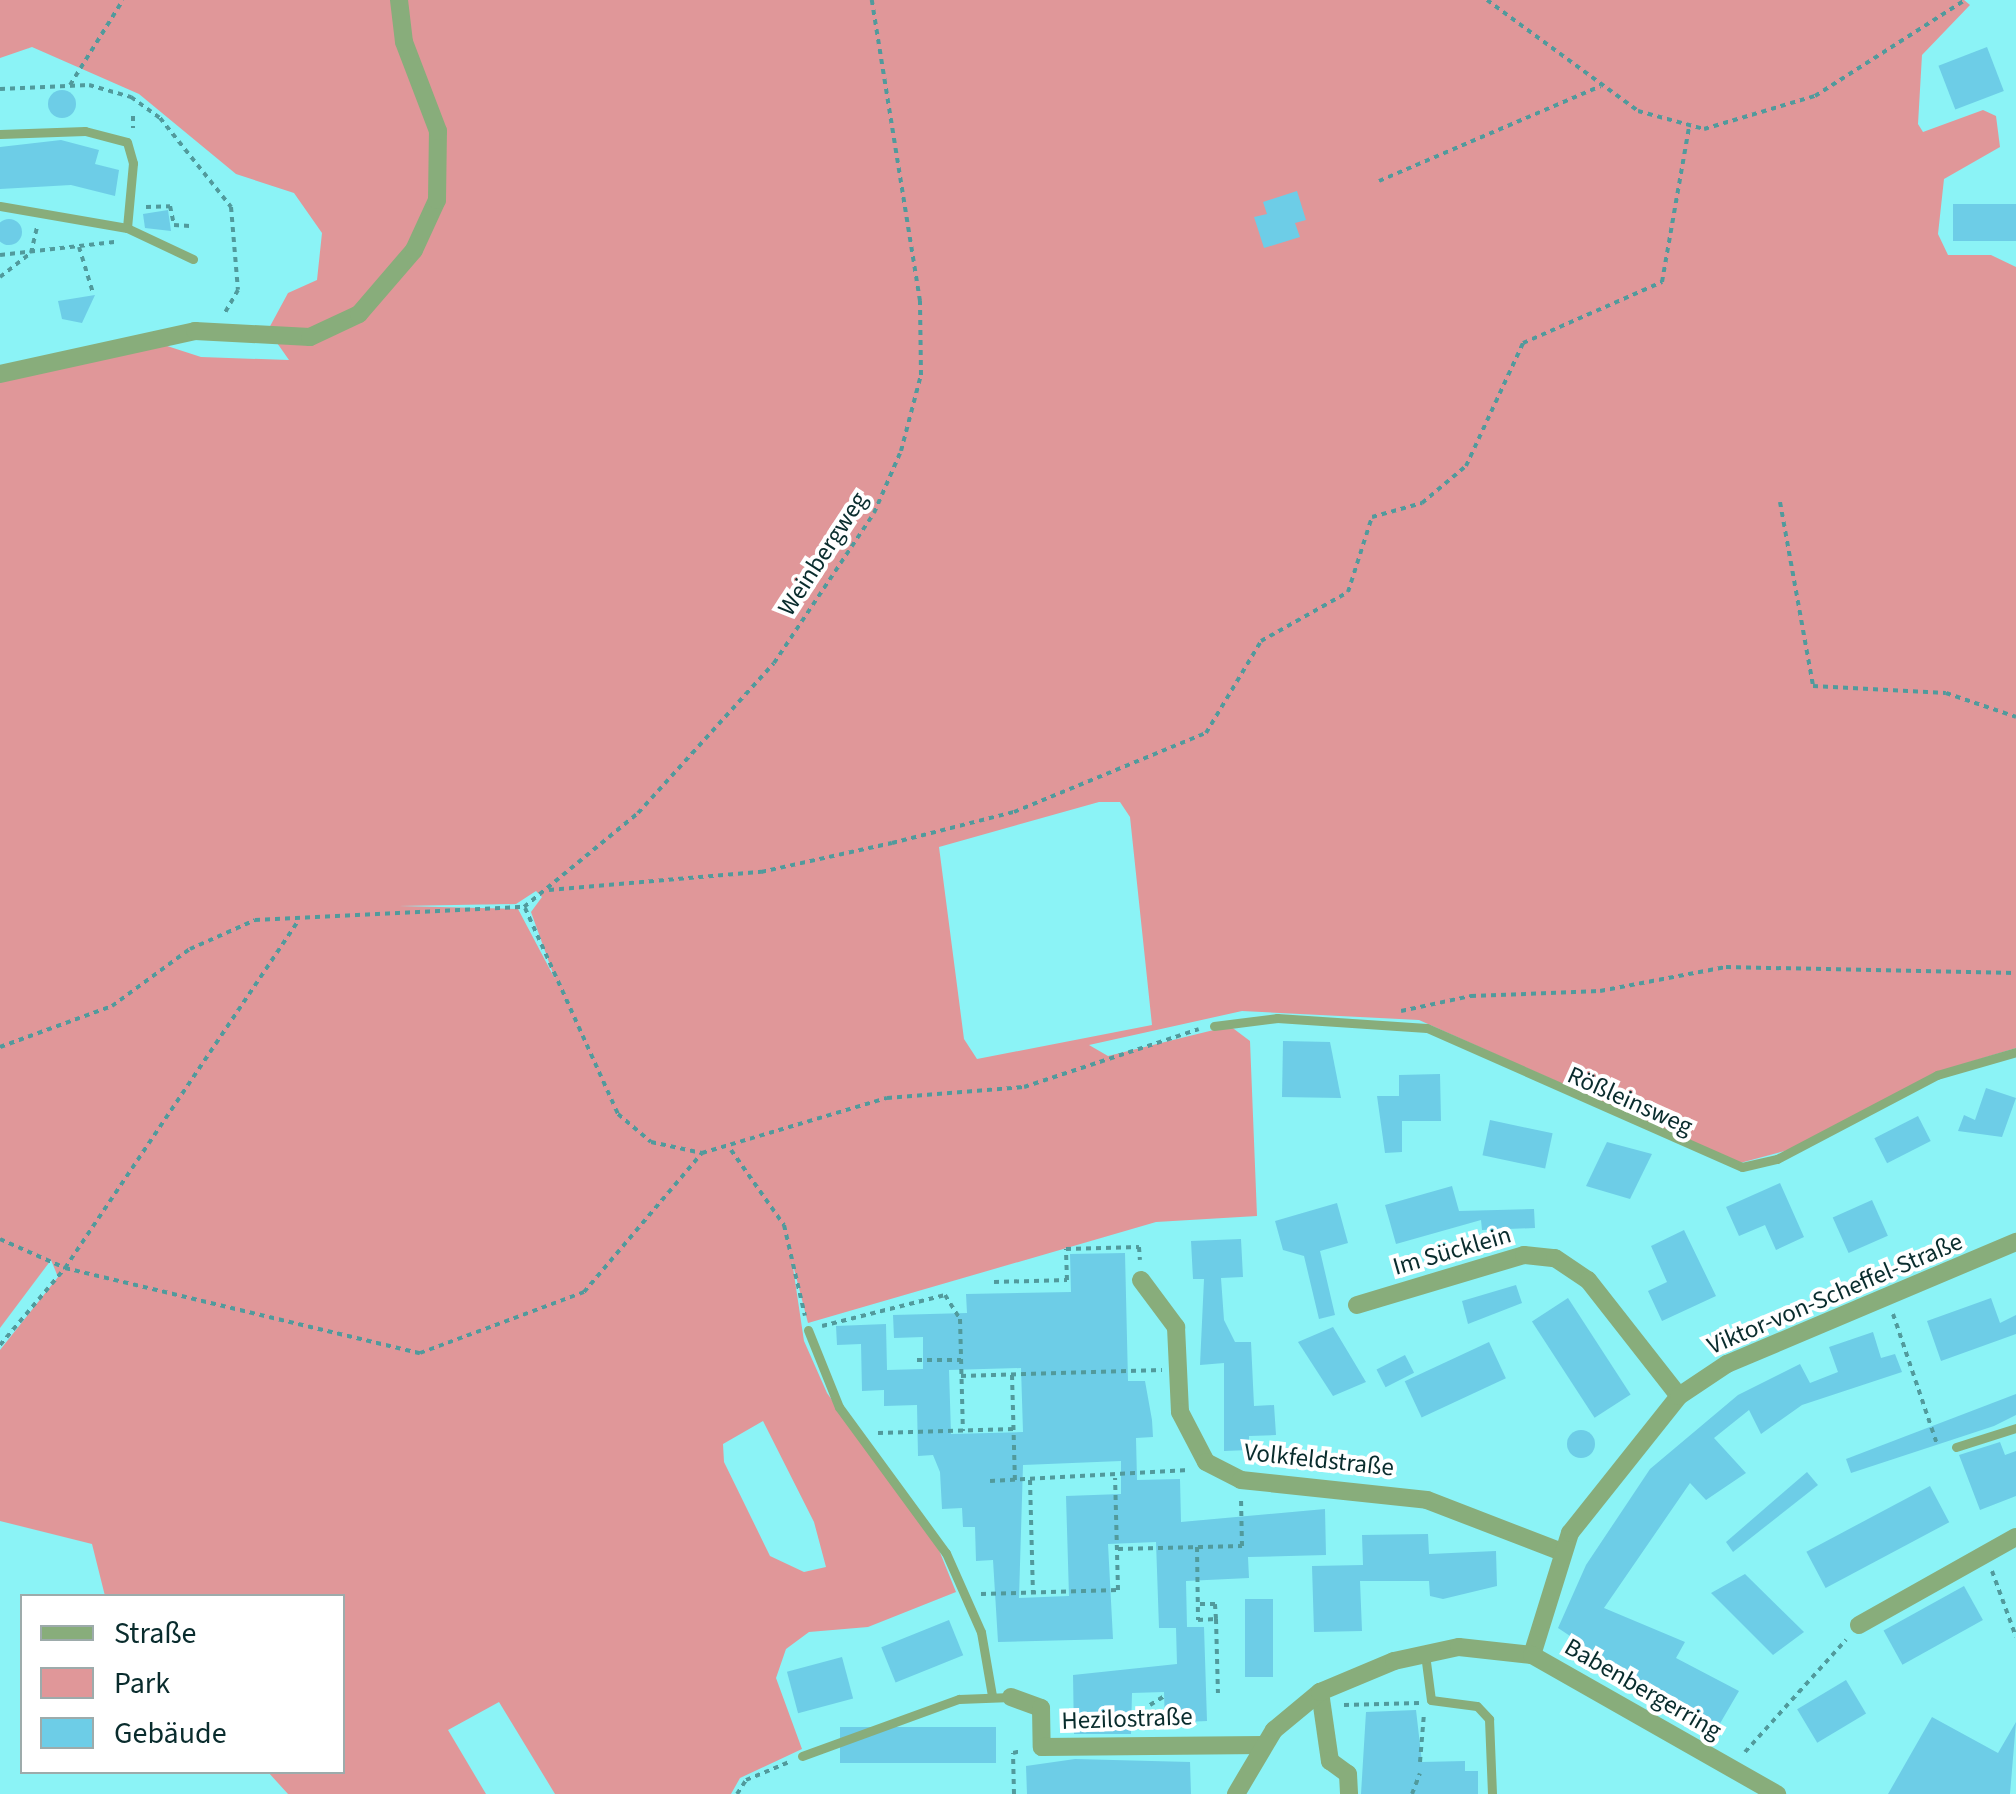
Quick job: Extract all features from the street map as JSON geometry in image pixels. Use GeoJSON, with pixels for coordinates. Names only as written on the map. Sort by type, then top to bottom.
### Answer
{"type":"FeatureCollection","features":[{"type":"Feature","properties":{"kind":"street"},"geometry":{"type":"LineString","coordinates":[[0,374],[213,331],[310,337],[346,326],[428,228],[438,131],[404,42],[400,0]]}},
{"type":"Feature","properties":{"kind":"street","name":"Viktor-von-Scheffel-Straße"},"geometry":{"type":"LineString","coordinates":[[1532,1655],[1562,1552],[1604,1479],[1679,1396],[1744,1356],[1888,1300],[2016,1242]]}},
{"type":"Feature","properties":{"kind":"street","name":"Im Sücklein"},"geometry":{"type":"LineString","coordinates":[[1357,1305],[1524,1255],[1555,1258],[1588,1280],[1679,1396]]}},
{"type":"Feature","properties":{"kind":"street","name":"Volkfeldstraße"},"geometry":{"type":"LineString","coordinates":[[1142,1280],[1176,1327],[1186,1436],[1206,1462],[1240,1480],[1382,1489],[1562,1552]]}},
{"type":"Feature","properties":{"kind":"street"},"geometry":{"type":"LineString","coordinates":[[1859,1625],[2016,1538]]}},
{"type":"Feature","properties":{"kind":"street","name":"Babenbergerring"},"geometry":{"type":"LineString","coordinates":[[1236,1794],[1263,1745],[1324,1699],[1425,1652],[1532,1655],[1777,1794]]}},
{"type":"Feature","properties":{"kind":"street","name":"Hezilostraße"},"geometry":{"type":"LineString","coordinates":[[1011,1697],[1041,1708],[1042,1747],[1263,1745]]}},
{"type":"Feature","properties":{"kind":"street"},"geometry":{"type":"LineString","coordinates":[[1324,1699],[1330,1761],[1348,1774],[1348,1794]]}},
{"type":"Feature","properties":{"kind":"lane"},"geometry":{"type":"LineString","coordinates":[[0,134],[85,131],[127,142],[128,228]]}},
{"type":"Feature","properties":{"kind":"lane"},"geometry":{"type":"LineString","coordinates":[[0,206],[128,228],[138,238],[193,259]]}},
{"type":"Feature","properties":{"kind":"lane","name":"Rößleinsweg"},"geometry":{"type":"LineString","coordinates":[[1214,1026],[1393,1022],[1450,1036],[1742,1168],[1777,1159],[1937,1075],[2016,1052]]}},
{"type":"Feature","properties":{"kind":"lane"},"geometry":{"type":"LineString","coordinates":[[808,1330],[858,1434],[927,1522],[967,1595],[992,1696]]}},
{"type":"Feature","properties":{"kind":"lane"},"geometry":{"type":"LineString","coordinates":[[1956,1447],[2016,1428]]}},
{"type":"Feature","properties":{"kind":"lane"},"geometry":{"type":"LineString","coordinates":[[1425,1652],[1431,1700],[1477,1706],[1490,1719],[1492,1794]]}},
{"type":"Feature","properties":{"kind":"lane","name":"Hezilostraße"},"geometry":{"type":"LineString","coordinates":[[802,1756],[959,1699],[1011,1697]]}},
{"type":"Feature","properties":{"kind":"path"},"geometry":{"type":"LineString","coordinates":[[70,86],[122,0]]}},
{"type":"Feature","properties":{"kind":"path","name":"Weinbergweg"},"geometry":{"type":"LineString","coordinates":[[524,907],[638,813],[774,663],[874,514],[902,451],[921,375],[920,302],[872,0]]}},
{"type":"Feature","properties":{"kind":"path"},"geometry":{"type":"LineString","coordinates":[[1488,0],[1601,86],[1652,119],[1689,127],[1733,126],[1816,96],[1907,46],[1965,0]]}},
{"type":"Feature","properties":{"kind":"path"},"geometry":{"type":"LineString","coordinates":[[0,89],[70,86],[146,105],[224,193],[238,290],[213,331]]}},
{"type":"Feature","properties":{"kind":"path"},"geometry":{"type":"LineString","coordinates":[[1379,181],[1601,86]]}},
{"type":"Feature","properties":{"kind":"path"},"geometry":{"type":"LineString","coordinates":[[549,890],[761,872],[892,843],[1014,812],[1206,733],[1261,641],[1348,592],[1372,517],[1422,503],[1466,466],[1487,438],[1523,343],[1662,282],[1689,127]]}},
{"type":"Feature","properties":{"kind":"path"},"geometry":{"type":"LineString","coordinates":[[152,208],[170,206],[174,224],[190,226]]}},
{"type":"Feature","properties":{"kind":"path"},"geometry":{"type":"LineString","coordinates":[[0,277],[31,253],[40,211]]}},
{"type":"Feature","properties":{"kind":"path"},"geometry":{"type":"LineString","coordinates":[[0,255],[138,238]]}},
{"type":"Feature","properties":{"kind":"path"},"geometry":{"type":"LineString","coordinates":[[80,246],[93,292]]}},
{"type":"Feature","properties":{"kind":"path"},"geometry":{"type":"LineString","coordinates":[[1780,502],[1812,686],[1946,693],[2016,717]]}},
{"type":"Feature","properties":{"kind":"path"},"geometry":{"type":"LineString","coordinates":[[0,1047],[112,1006],[228,929],[298,920],[524,907],[618,1114],[651,1142],[702,1153],[731,1150],[887,1098],[1024,1088],[1214,1026]]}},
{"type":"Feature","properties":{"kind":"path"},"geometry":{"type":"LineString","coordinates":[[0,1345],[65,1268],[298,920]]}},
{"type":"Feature","properties":{"kind":"path"},"geometry":{"type":"LineString","coordinates":[[1393,1022],[1407,1008],[1471,996],[1600,992],[1726,967],[2016,973]]}},
{"type":"Feature","properties":{"kind":"path"},"geometry":{"type":"LineString","coordinates":[[731,1150],[784,1225],[808,1330],[946,1295],[960,1319],[963,1431]]}},
{"type":"Feature","properties":{"kind":"path"},"geometry":{"type":"LineString","coordinates":[[0,1239],[65,1268],[428,1352],[584,1292],[702,1153]]}},
{"type":"Feature","properties":{"kind":"path"},"geometry":{"type":"LineString","coordinates":[[994,1282],[1067,1280],[1066,1249],[1140,1247]]}},
{"type":"Feature","properties":{"kind":"path"},"geometry":{"type":"LineString","coordinates":[[1888,1300],[1937,1444]]}},
{"type":"Feature","properties":{"kind":"path"},"geometry":{"type":"LineString","coordinates":[[918,1360],[961,1360]]}},
{"type":"Feature","properties":{"kind":"path"},"geometry":{"type":"LineString","coordinates":[[962,1376],[1178,1370]]}},
{"type":"Feature","properties":{"kind":"path"},"geometry":{"type":"LineString","coordinates":[[1012,1374],[1015,1480]]}},
{"type":"Feature","properties":{"kind":"path"},"geometry":{"type":"LineString","coordinates":[[858,1434],[1014,1430]]}},
{"type":"Feature","properties":{"kind":"path"},"geometry":{"type":"LineString","coordinates":[[990,1481],[1178,1476],[1206,1462]]}},
{"type":"Feature","properties":{"kind":"path"},"geometry":{"type":"LineString","coordinates":[[967,1595],[1118,1590],[1115,1478]]}},
{"type":"Feature","properties":{"kind":"path"},"geometry":{"type":"LineString","coordinates":[[1030,1480],[1033,1593]]}},
{"type":"Feature","properties":{"kind":"path"},"geometry":{"type":"LineString","coordinates":[[1117,1549],[1242,1546],[1240,1480]]}},
{"type":"Feature","properties":{"kind":"path"},"geometry":{"type":"LineString","coordinates":[[1116,1512],[1127,1512]]}},
{"type":"Feature","properties":{"kind":"path"},"geometry":{"type":"LineString","coordinates":[[1196,1546],[1198,1620],[1216,1619]]}},
{"type":"Feature","properties":{"kind":"path"},"geometry":{"type":"LineString","coordinates":[[1986,1552],[2016,1637]]}},
{"type":"Feature","properties":{"kind":"path"},"geometry":{"type":"LineString","coordinates":[[1198,1604],[1215,1604],[1218,1693]]}},
{"type":"Feature","properties":{"kind":"path"},"geometry":{"type":"LineString","coordinates":[[1755,1741],[1842,1644]]}},
{"type":"Feature","properties":{"kind":"path"},"geometry":{"type":"LineString","coordinates":[[1150,1705],[1166,1695]]}},
{"type":"Feature","properties":{"kind":"path"},"geometry":{"type":"LineString","coordinates":[[1324,1699],[1423,1703],[1420,1762]]}},
{"type":"Feature","properties":{"kind":"path"},"geometry":{"type":"LineString","coordinates":[[1014,1794],[1013,1753],[1042,1747]]}},
{"type":"Feature","properties":{"kind":"path"},"geometry":{"type":"LineString","coordinates":[[737,1794],[746,1780],[802,1756]]}},
{"type":"Feature","properties":{"kind":"path"},"geometry":{"type":"LineString","coordinates":[[1412,1794],[1420,1773]]}},
{"type":"Feature","properties":{"kind":"green space"},"geometry":{"type":"Polygon","coordinates":[[[0,0],[1964,0],[1970,5],[1922,55],[1918,124],[1923,132],[1983,110],[1996,116],[2000,147],[1944,179],[1938,234],[1948,255],[1991,255],[2016,267],[2016,1048],[1934,1073],[1792,1149],[1740,1163],[1419,1020],[1242,1011],[1089,1045],[1108,1056],[1230,1026],[1250,1041],[1257,1216],[1156,1222],[808,1323],[792,1261],[804,1341],[827,1393],[939,1550],[956,1592],[868,1627],[809,1632],[786,1649],[776,1678],[802,1749],[740,1778],[731,1794],[555,1794],[499,1702],[448,1730],[486,1794],[288,1794],[270,1774],[345,1774],[345,1594],[104,1594],[92,1544],[0,1521],[0,1350],[58,1277],[51,1260],[0,1328],[0,380],[164,345],[201,357],[289,360],[268,330],[288,293],[317,280],[322,233],[294,193],[236,174],[139,94],[32,47],[0,58],[0,0]],[[1099,802],[939,847],[964,1039],[977,1059],[1152,1025],[1130,817],[1120,802],[1099,802]],[[536,891],[516,904],[399,906],[518,909],[555,979],[531,912],[542,897],[536,891]],[[763,1421],[723,1444],[724,1462],[770,1556],[804,1572],[826,1567],[814,1522],[763,1421]]]}},
{"type":"Feature","properties":{"kind":"building"},"geometry":{"type":"Polygon","coordinates":[[[1987,47],[2004,91],[1955,110],[1938,66],[1987,47]]]}},
{"type":"Feature","properties":{"kind":"building"},"geometry":{"type":"Polygon","coordinates":[[[62,90],[72,94],[76,104],[72,114],[62,118],[52,114],[48,104],[52,94],[62,90]]]}},
{"type":"Feature","properties":{"kind":"building"},"geometry":{"type":"Polygon","coordinates":[[[61,140],[99,150],[95,164],[119,170],[115,196],[71,185],[0,189],[0,147],[61,140]]]}},
{"type":"Feature","properties":{"kind":"building"},"geometry":{"type":"Polygon","coordinates":[[[1297,191],[1306,220],[1295,223],[1300,237],[1264,248],[1254,217],[1267,214],[1263,202],[1297,191]]]}},
{"type":"Feature","properties":{"kind":"building"},"geometry":{"type":"Polygon","coordinates":[[[1953,204],[2016,204],[2016,241],[1953,241],[1953,204]]]}},
{"type":"Feature","properties":{"kind":"building"},"geometry":{"type":"Polygon","coordinates":[[[168,210],[171,231],[145,228],[143,214],[168,210]]]}},
{"type":"Feature","properties":{"kind":"building"},"geometry":{"type":"Polygon","coordinates":[[[4,220],[14,220],[21,227],[21,237],[14,244],[-1,240],[-1,224],[4,220]]]}},
{"type":"Feature","properties":{"kind":"building"},"geometry":{"type":"Polygon","coordinates":[[[95,295],[82,323],[62,319],[58,301],[95,295]]]}},
{"type":"Feature","properties":{"kind":"building"},"geometry":{"type":"Polygon","coordinates":[[[1283,1041],[1330,1042],[1341,1098],[1282,1097],[1283,1041]]]}},
{"type":"Feature","properties":{"kind":"building"},"geometry":{"type":"Polygon","coordinates":[[[1440,1074],[1441,1121],[1402,1121],[1402,1152],[1385,1153],[1377,1096],[1399,1096],[1399,1075],[1440,1074]]]}},
{"type":"Feature","properties":{"kind":"building"},"geometry":{"type":"Polygon","coordinates":[[[1986,1088],[2016,1098],[2002,1137],[1958,1131],[1964,1115],[1975,1120],[1986,1088]]]}},
{"type":"Feature","properties":{"kind":"building"},"geometry":{"type":"Polygon","coordinates":[[[1918,1116],[1931,1141],[1887,1163],[1874,1138],[1918,1116]]]}},
{"type":"Feature","properties":{"kind":"building"},"geometry":{"type":"Polygon","coordinates":[[[1490,1120],[1553,1133],[1545,1169],[1483,1155],[1490,1120]]]}},
{"type":"Feature","properties":{"kind":"building"},"geometry":{"type":"Polygon","coordinates":[[[1607,1142],[1652,1154],[1630,1199],[1586,1186],[1607,1142]]]}},
{"type":"Feature","properties":{"kind":"building"},"geometry":{"type":"Polygon","coordinates":[[[1780,1183],[1804,1237],[1776,1250],[1765,1225],[1739,1236],[1726,1207],[1780,1183]]]}},
{"type":"Feature","properties":{"kind":"building"},"geometry":{"type":"Polygon","coordinates":[[[1452,1186],[1459,1211],[1534,1209],[1535,1228],[1482,1230],[1481,1220],[1396,1244],[1385,1205],[1452,1186]]]}},
{"type":"Feature","properties":{"kind":"building"},"geometry":{"type":"Polygon","coordinates":[[[1872,1200],[1888,1236],[1849,1253],[1833,1217],[1872,1200]]]}},
{"type":"Feature","properties":{"kind":"building"},"geometry":{"type":"Polygon","coordinates":[[[1337,1203],[1348,1243],[1320,1251],[1335,1315],[1319,1319],[1304,1256],[1283,1250],[1275,1221],[1337,1203]]]}},
{"type":"Feature","properties":{"kind":"building"},"geometry":{"type":"Polygon","coordinates":[[[1684,1230],[1716,1296],[1662,1321],[1648,1291],[1667,1282],[1651,1246],[1684,1230]]]}},
{"type":"Feature","properties":{"kind":"building"},"geometry":{"type":"Polygon","coordinates":[[[1241,1239],[1243,1277],[1221,1278],[1224,1320],[1235,1342],[1251,1342],[1254,1406],[1274,1405],[1276,1435],[1249,1436],[1249,1450],[1224,1451],[1224,1363],[1200,1365],[1204,1279],[1193,1279],[1191,1241],[1241,1239]]]}},
{"type":"Feature","properties":{"kind":"building"},"geometry":{"type":"Polygon","coordinates":[[[1125,1253],[1128,1381],[1145,1381],[1153,1437],[1136,1438],[1137,1480],[1180,1479],[1181,1522],[1325,1509],[1326,1555],[1248,1557],[1249,1578],[1186,1581],[1187,1627],[1204,1627],[1207,1721],[1165,1723],[1164,1692],[1132,1693],[1131,1734],[1074,1734],[1073,1675],[1177,1664],[1176,1628],[1159,1628],[1156,1542],[1108,1544],[1113,1639],[998,1642],[993,1560],[976,1561],[975,1527],[963,1527],[962,1508],[942,1509],[940,1472],[933,1455],[918,1456],[917,1405],[884,1406],[884,1390],[862,1391],[861,1344],[837,1345],[836,1326],[886,1324],[887,1370],[923,1369],[923,1337],[894,1338],[893,1315],[967,1313],[966,1294],[1071,1292],[1070,1254],[1125,1253]],[[1021,1368],[949,1370],[951,1434],[1023,1432],[1021,1368]],[[1121,1461],[1023,1465],[1019,1598],[1069,1596],[1066,1496],[1121,1494],[1121,1461]]]}},
{"type":"Feature","properties":{"kind":"building"},"geometry":{"type":"Polygon","coordinates":[[[1516,1285],[1522,1303],[1468,1324],[1462,1301],[1516,1285]]]}},
{"type":"Feature","properties":{"kind":"building"},"geometry":{"type":"Polygon","coordinates":[[[1568,1298],[1631,1394],[1595,1418],[1532,1321],[1568,1298]]]}},
{"type":"Feature","properties":{"kind":"building"},"geometry":{"type":"Polygon","coordinates":[[[1991,1298],[2000,1323],[2016,1315],[2016,1334],[1941,1361],[1927,1321],[1991,1298]]]}},
{"type":"Feature","properties":{"kind":"building"},"geometry":{"type":"Polygon","coordinates":[[[1333,1327],[1366,1382],[1333,1396],[1298,1342],[1333,1327]]]}},
{"type":"Feature","properties":{"kind":"building"},"geometry":{"type":"Polygon","coordinates":[[[1873,1332],[1881,1358],[1895,1354],[1902,1372],[1802,1405],[1761,1434],[1749,1410],[1714,1438],[1746,1473],[1706,1500],[1690,1483],[1604,1608],[1685,1642],[1676,1658],[1739,1691],[1715,1732],[1558,1628],[1586,1565],[1650,1469],[1738,1395],[1800,1364],[1810,1383],[1838,1372],[1829,1347],[1873,1332]]]}},
{"type":"Feature","properties":{"kind":"building"},"geometry":{"type":"Polygon","coordinates":[[[1489,1342],[1506,1378],[1422,1418],[1405,1381],[1489,1342]]]}},
{"type":"Feature","properties":{"kind":"building"},"geometry":{"type":"Polygon","coordinates":[[[1405,1355],[1414,1373],[1386,1387],[1376,1370],[1405,1355]]]}},
{"type":"Feature","properties":{"kind":"building"},"geometry":{"type":"Polygon","coordinates":[[[2016,1394],[2016,1415],[1994,1426],[1851,1473],[1846,1459],[2016,1394]]]}},
{"type":"Feature","properties":{"kind":"building"},"geometry":{"type":"Polygon","coordinates":[[[1581,1430],[1591,1434],[1595,1444],[1591,1454],[1581,1458],[1571,1454],[1567,1444],[1571,1434],[1581,1430]]]}},
{"type":"Feature","properties":{"kind":"building"},"geometry":{"type":"Polygon","coordinates":[[[2000,1442],[2005,1455],[2016,1451],[2016,1496],[1980,1510],[1959,1455],[2000,1442]]]}},
{"type":"Feature","properties":{"kind":"building"},"geometry":{"type":"Polygon","coordinates":[[[1807,1472],[1818,1485],[1733,1552],[1726,1542],[1807,1472]]]}},
{"type":"Feature","properties":{"kind":"building"},"geometry":{"type":"Polygon","coordinates":[[[1930,1486],[1949,1522],[1826,1588],[1806,1552],[1930,1486]]]}},
{"type":"Feature","properties":{"kind":"building"},"geometry":{"type":"Polygon","coordinates":[[[1428,1534],[1429,1554],[1496,1551],[1497,1586],[1443,1599],[1430,1596],[1429,1581],[1360,1581],[1362,1631],[1314,1632],[1312,1566],[1363,1565],[1362,1535],[1428,1534]]]}},
{"type":"Feature","properties":{"kind":"building"},"geometry":{"type":"Polygon","coordinates":[[[1745,1574],[1804,1632],[1773,1655],[1711,1593],[1745,1574]]]}},
{"type":"Feature","properties":{"kind":"building"},"geometry":{"type":"Polygon","coordinates":[[[1964,1586],[1983,1620],[1902,1665],[1884,1631],[1964,1586]]]}},
{"type":"Feature","properties":{"kind":"building"},"geometry":{"type":"Polygon","coordinates":[[[1245,1599],[1273,1599],[1273,1677],[1245,1677],[1245,1599]]]}},
{"type":"Feature","properties":{"kind":"building"},"geometry":{"type":"Polygon","coordinates":[[[949,1620],[963,1655],[896,1683],[881,1647],[949,1620]]]}},
{"type":"Feature","properties":{"kind":"building"},"geometry":{"type":"Polygon","coordinates":[[[842,1657],[853,1699],[798,1713],[787,1672],[842,1657]]]}},
{"type":"Feature","properties":{"kind":"building"},"geometry":{"type":"Polygon","coordinates":[[[1846,1680],[1866,1713],[1817,1743],[1797,1709],[1846,1680]]]}},
{"type":"Feature","properties":{"kind":"building"},"geometry":{"type":"Polygon","coordinates":[[[1416,1710],[1422,1762],[1465,1761],[1465,1771],[1478,1771],[1478,1794],[1361,1794],[1366,1712],[1416,1710]]]}},
{"type":"Feature","properties":{"kind":"building"},"geometry":{"type":"Polygon","coordinates":[[[1932,1717],[1998,1753],[2016,1722],[2010,1794],[1888,1794],[1932,1717]]]}},
{"type":"Feature","properties":{"kind":"building"},"geometry":{"type":"Polygon","coordinates":[[[840,1727],[996,1727],[996,1763],[840,1763],[840,1727]]]}},
{"type":"Feature","properties":{"kind":"building"},"geometry":{"type":"Polygon","coordinates":[[[1075,1759],[1190,1762],[1191,1794],[1027,1794],[1026,1766],[1075,1759]]]}}]}
